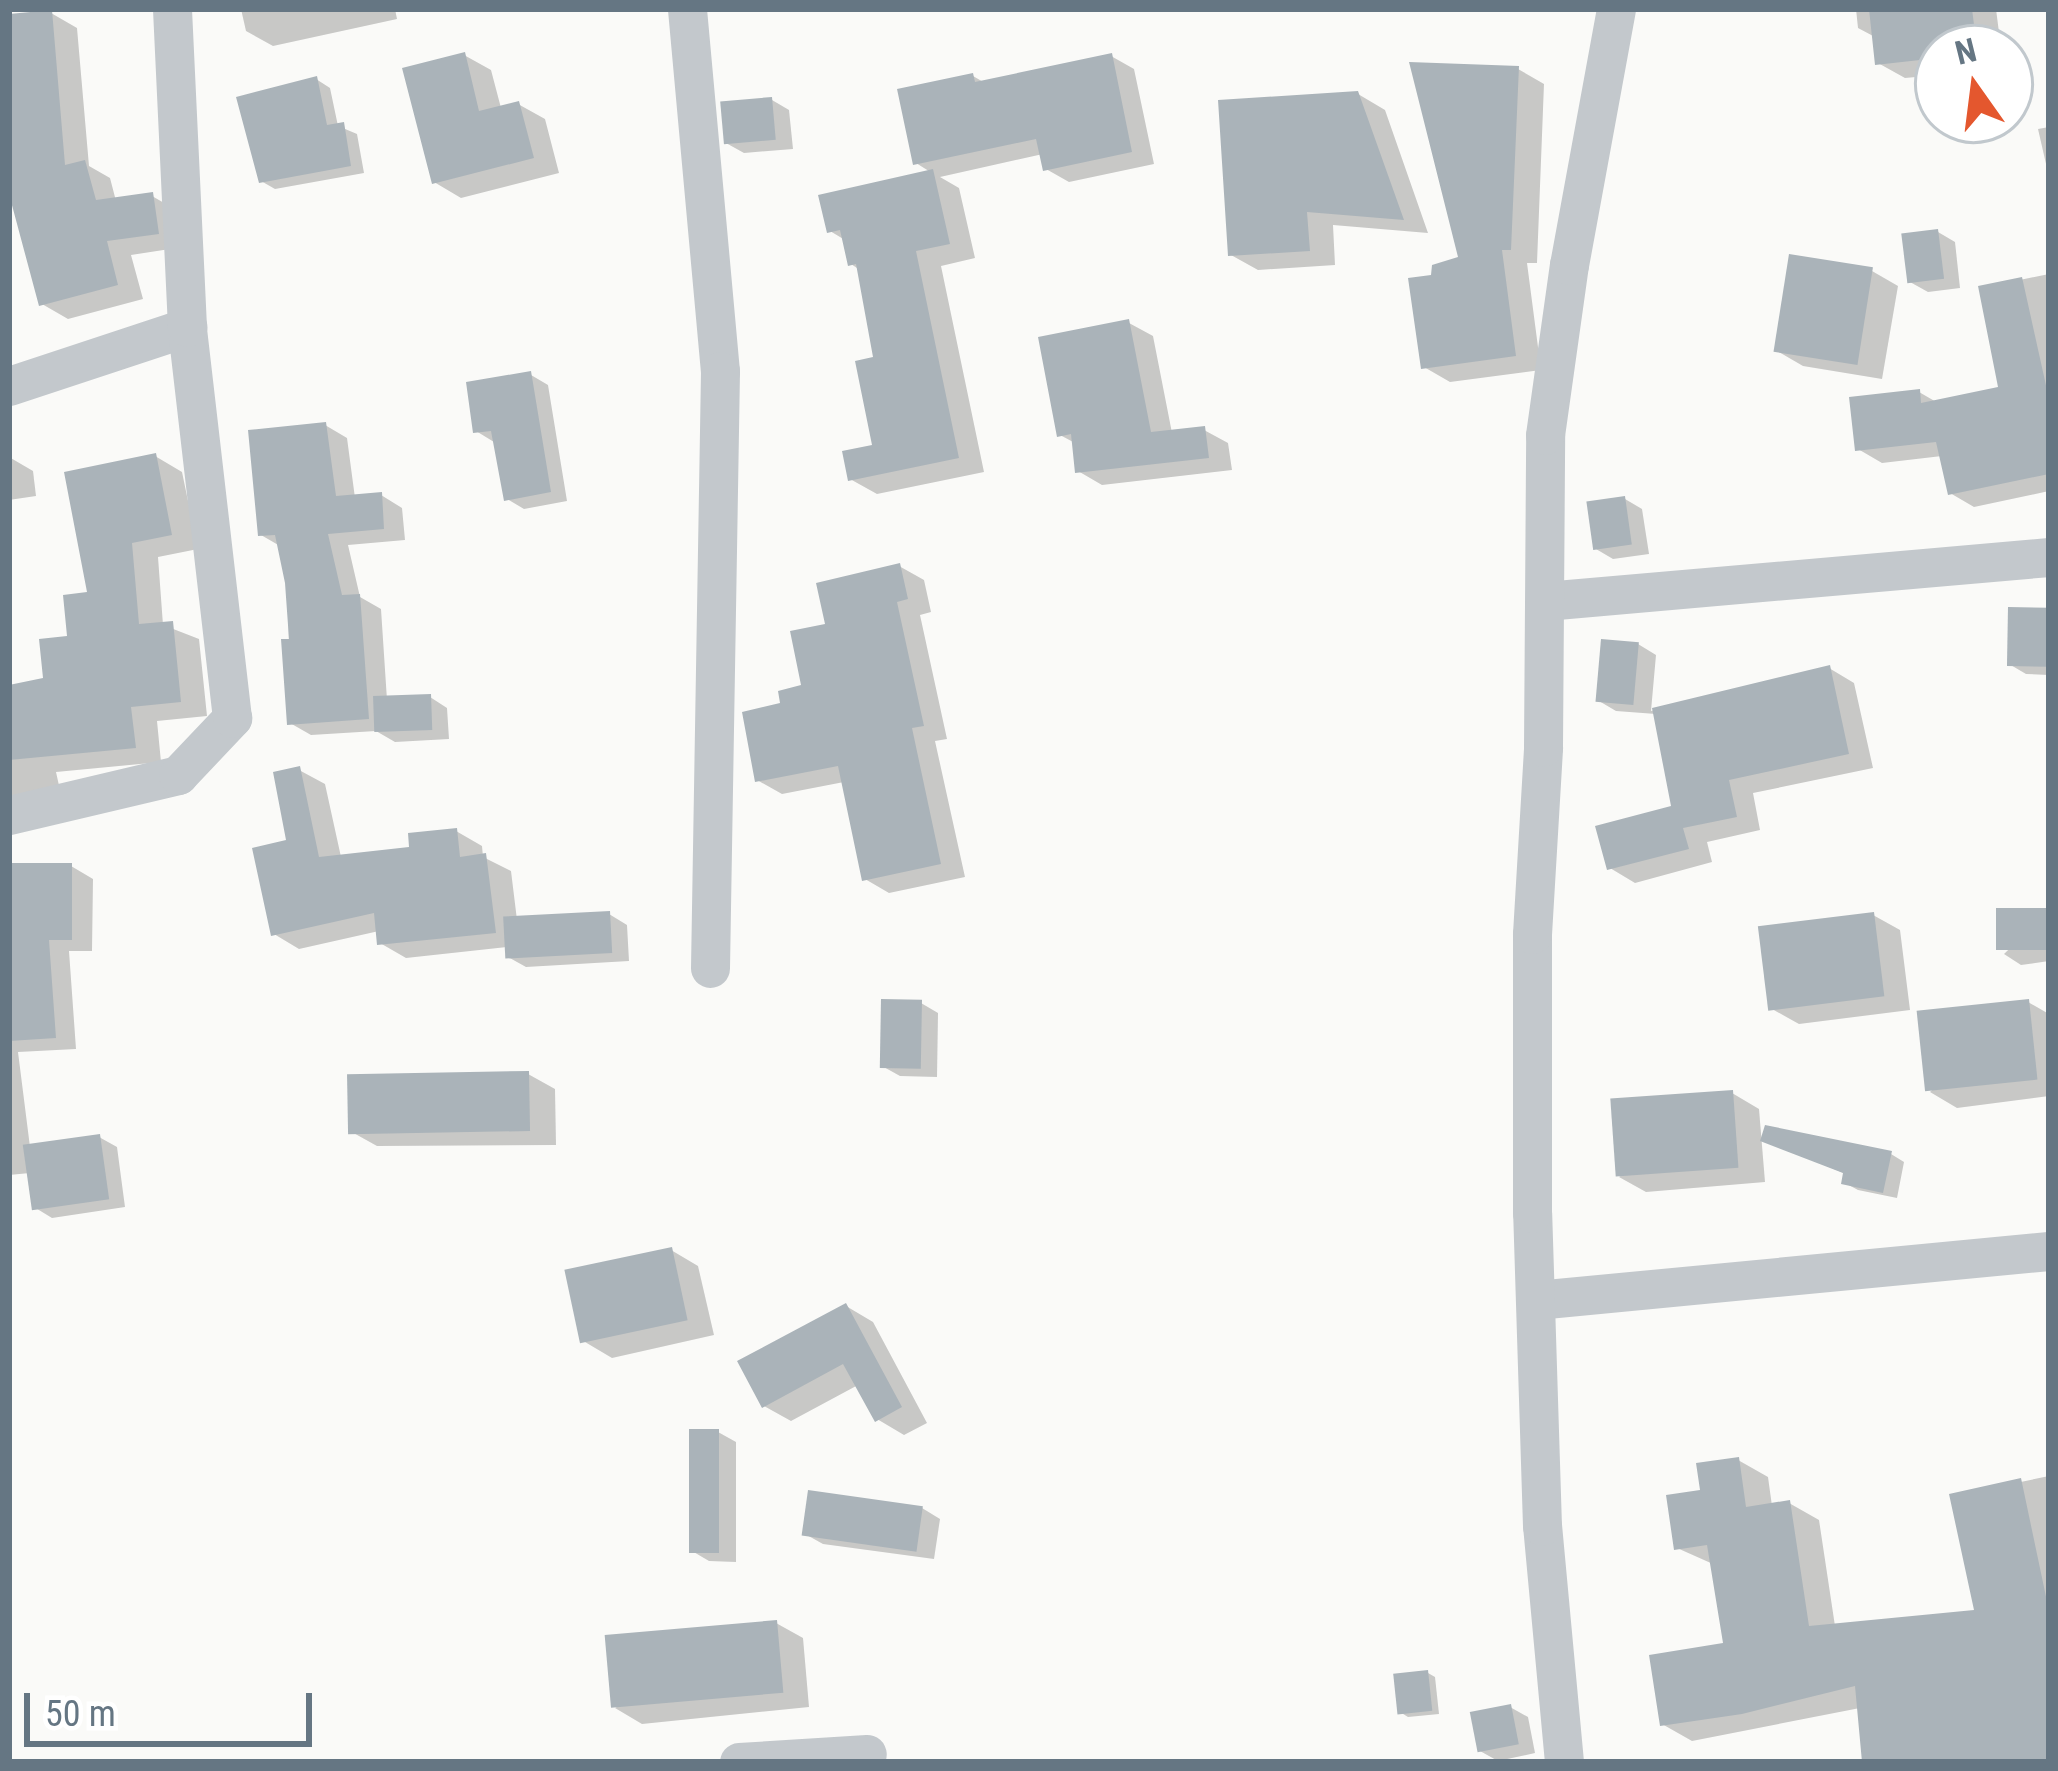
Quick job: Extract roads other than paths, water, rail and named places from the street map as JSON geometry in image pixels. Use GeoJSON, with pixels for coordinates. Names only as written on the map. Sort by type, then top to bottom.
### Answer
{"type":"FeatureCollection","features":[{"type":"Feature","properties":{"kind":"street"},"geometry":{"type":"LineString","coordinates":[[9,814],[178,775],[232,718],[187,326],[172,9]]}},
{"type":"Feature","properties":{"kind":"street"},"geometry":{"type":"LineString","coordinates":[[687,9],[720,371],[710,968]]}},
{"type":"Feature","properties":{"kind":"street"},"geometry":{"type":"LineString","coordinates":[[1564,1762],[1542,1526],[1530,1097],[1545,601],[1545,435],[1569,265],[1616,9]]}},
{"type":"Feature","properties":{"kind":"street"},"geometry":{"type":"LineString","coordinates":[[9,386],[187,326]]}},
{"type":"Feature","properties":{"kind":"street"},"geometry":{"type":"LineString","coordinates":[[1545,601],[2049,557]]}},
{"type":"Feature","properties":{"kind":"street"},"geometry":{"type":"LineString","coordinates":[[1536,1300],[2049,1251]]}},
{"type":"Feature","properties":{"kind":"street"},"geometry":{"type":"LineString","coordinates":[[739,1762],[867,1754]]}}]}
